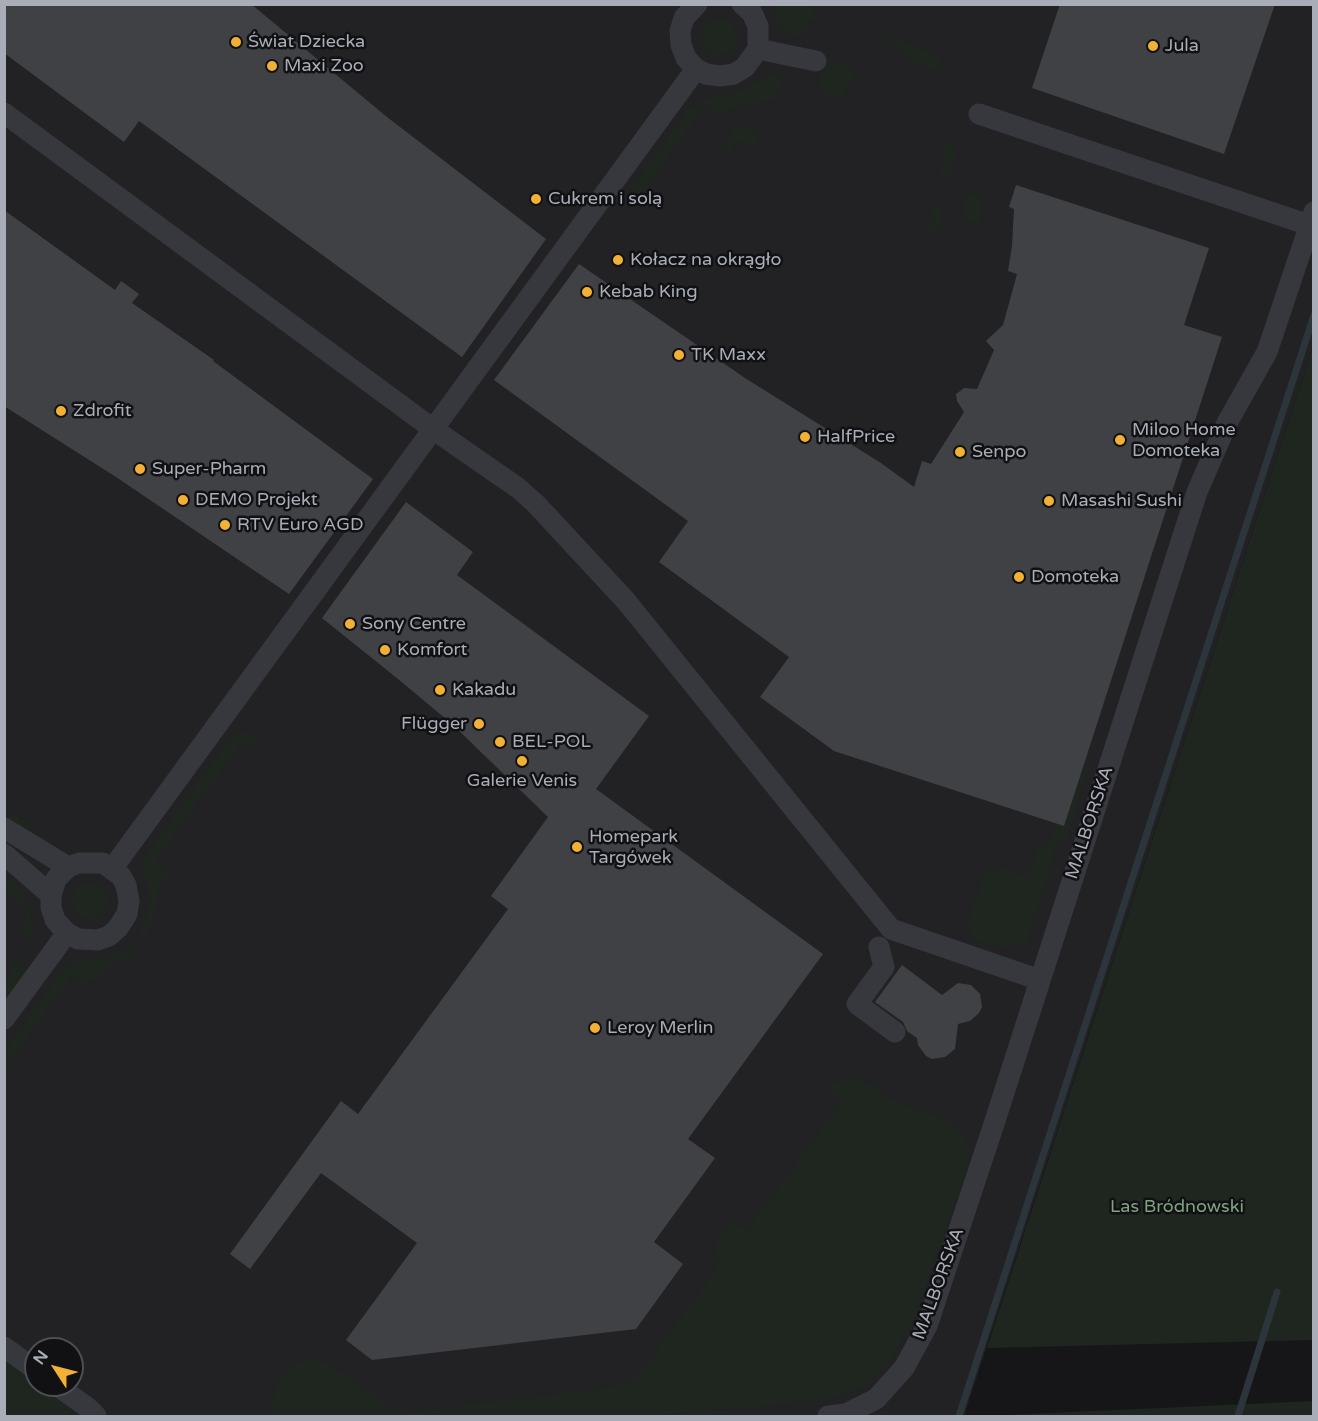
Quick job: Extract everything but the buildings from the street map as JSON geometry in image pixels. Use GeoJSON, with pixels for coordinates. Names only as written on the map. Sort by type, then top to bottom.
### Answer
{"type":"FeatureCollection","features":[{"type":"Feature","properties":{"kind":"street"},"geometry":{"type":"LineString","coordinates":[[686,8],[680,31],[681,45],[686,58],[696,69],[706,74],[720,76],[734,74],[750,62],[758,49],[758,26],[752,13],[742,4]]}},
{"type":"Feature","properties":{"kind":"street"},"geometry":{"type":"LineString","coordinates":[[758,49],[816,61]]}},
{"type":"Feature","properties":{"kind":"street"},"geometry":{"type":"LineString","coordinates":[[112,869],[696,69]]}},
{"type":"Feature","properties":{"kind":"street"},"geometry":{"type":"LineString","coordinates":[[4,113],[433,429],[518,488],[536,504],[626,601],[891,929],[1040,980]]}},
{"type":"Feature","properties":{"kind":"street"},"geometry":{"type":"LineString","coordinates":[[979,114],[1311,218]]}},
{"type":"Feature","properties":{"kind":"street","name":"MALBORSKA"},"geometry":{"type":"LineString","coordinates":[[837,1415],[876,1399],[904,1368],[927,1326],[1197,492],[1227,423],[1267,352],[1311,218]]}},
{"type":"Feature","properties":{"kind":"street"},"geometry":{"type":"LineString","coordinates":[[4,828],[68,867]]}},
{"type":"Feature","properties":{"kind":"street"},"geometry":{"type":"LineString","coordinates":[[4,854],[51,895]]}},
{"type":"Feature","properties":{"kind":"street"},"geometry":{"type":"LineString","coordinates":[[91,862],[103,863],[112,869],[121,876],[126,885],[129,901],[127,914],[118,928],[109,936],[98,940],[78,939],[67,933],[56,920],[51,907],[51,895],[56,879],[68,867],[91,862]]}},
{"type":"Feature","properties":{"kind":"street"},"geometry":{"type":"LineString","coordinates":[[4,1019],[67,933]]}},
{"type":"Feature","properties":{"kind":"street"},"geometry":{"type":"LineString","coordinates":[[879,947],[884,967],[857,1004],[895,1032]]}},
{"type":"Feature","properties":{"kind":"street"},"geometry":{"type":"LineString","coordinates":[[4,1347],[24,1361]]}},
{"type":"Feature","properties":{"kind":"street"},"geometry":{"type":"LineString","coordinates":[[73,1397],[96,1416]]}},
{"type":"Feature","properties":{"kind":"shaded area","name":"Homepark Targówek"},"geometry":{"type":"Polygon","coordinates":[[[5,5],[1313,5],[1313,346],[964,1416],[5,1416],[5,5]]]}},
{"type":"Feature","properties":{"kind":"green space"},"geometry":{"type":"Polygon","coordinates":[[[773,5],[812,5],[817,19],[809,20],[806,31],[795,36],[780,27],[773,5]]]}},
{"type":"Feature","properties":{"kind":"green space"},"geometry":{"type":"Polygon","coordinates":[[[719,19],[732,24],[737,37],[732,50],[719,55],[706,50],[701,37],[706,24],[719,19]]]}},
{"type":"Feature","properties":{"kind":"green space"},"geometry":{"type":"Polygon","coordinates":[[[879,34],[941,56],[936,72],[923,67],[879,34]]]}},
{"type":"Feature","properties":{"kind":"green space"},"geometry":{"type":"Polygon","coordinates":[[[830,61],[838,62],[857,75],[838,101],[822,89],[819,83],[825,65],[830,61]]]}},
{"type":"Feature","properties":{"kind":"green space"},"geometry":{"type":"Polygon","coordinates":[[[770,75],[781,78],[781,87],[775,90],[777,98],[730,109],[719,115],[698,100],[741,91],[770,75]]]}},
{"type":"Feature","properties":{"kind":"green space"},"geometry":{"type":"Polygon","coordinates":[[[692,105],[701,111],[634,204],[625,198],[692,105]]]}},
{"type":"Feature","properties":{"kind":"green space"},"geometry":{"type":"Polygon","coordinates":[[[740,127],[747,128],[760,137],[751,149],[738,140],[729,153],[725,147],[727,139],[732,131],[740,127]]]}},
{"type":"Feature","properties":{"kind":"green space"},"geometry":{"type":"Polygon","coordinates":[[[949,143],[955,147],[957,153],[950,174],[938,174],[947,160],[940,155],[949,143]]]}},
{"type":"Feature","properties":{"kind":"green space"},"geometry":{"type":"Polygon","coordinates":[[[966,193],[983,197],[980,222],[962,223],[966,193]]]}},
{"type":"Feature","properties":{"kind":"green space"},"geometry":{"type":"Polygon","coordinates":[[[938,201],[942,207],[941,226],[935,233],[931,233],[927,231],[936,218],[929,213],[938,201]]]}},
{"type":"Feature","properties":{"kind":"green space","name":"Las Bródnowski"},"geometry":{"type":"Polygon","coordinates":[[[1313,346],[1313,1340],[987,1348],[1313,346]]]}},
{"type":"Feature","properties":{"kind":"green space"},"geometry":{"type":"Polygon","coordinates":[[[245,732],[258,741],[254,749],[243,741],[155,861],[169,872],[159,889],[155,915],[145,938],[139,934],[149,911],[150,897],[143,871],[147,854],[235,733],[245,732]]]}},
{"type":"Feature","properties":{"kind":"green space"},"geometry":{"type":"Polygon","coordinates":[[[1082,768],[1088,770],[1065,843],[1058,842],[1026,944],[1008,947],[1007,950],[976,940],[969,930],[968,921],[982,878],[996,869],[1005,869],[1028,876],[1039,844],[1048,847],[1056,823],[1082,768]]]}},
{"type":"Feature","properties":{"kind":"green space"},"geometry":{"type":"Polygon","coordinates":[[[4,809],[32,825],[27,833],[5,819],[4,809]]]}},
{"type":"Feature","properties":{"kind":"green space"},"geometry":{"type":"Polygon","coordinates":[[[7,878],[25,895],[35,940],[19,963],[27,970],[5,1000],[5,979],[34,938],[20,929],[26,920],[24,905],[5,890],[7,878]]]}},
{"type":"Feature","properties":{"kind":"green space"},"geometry":{"type":"Polygon","coordinates":[[[90,883],[103,888],[108,901],[103,914],[90,919],[77,914],[72,901],[77,888],[90,883]]]}},
{"type":"Feature","properties":{"kind":"green space"},"geometry":{"type":"Polygon","coordinates":[[[130,945],[136,949],[86,985],[72,975],[5,1068],[5,1051],[65,967],[76,960],[101,960],[111,957],[130,945]]]}},
{"type":"Feature","properties":{"kind":"green space"},"geometry":{"type":"Polygon","coordinates":[[[847,1079],[863,1080],[898,1103],[942,1118],[960,1130],[969,1145],[966,1172],[915,1319],[892,1357],[868,1385],[830,1400],[643,1416],[275,1416],[272,1409],[277,1386],[286,1370],[297,1363],[317,1359],[335,1368],[399,1413],[610,1388],[635,1380],[712,1276],[718,1262],[715,1244],[732,1221],[747,1231],[842,1101],[826,1091],[834,1083],[847,1079]]]}},
{"type":"Feature","properties":{"kind":"green space"},"geometry":{"type":"Polygon","coordinates":[[[4,1360],[24,1376],[24,1397],[53,1397],[81,1416],[5,1416],[4,1360]]]}},
{"type":"Feature","properties":{"kind":"green space"},"geometry":{"type":"Polygon","coordinates":[[[1313,1401],[1313,1416],[984,1416],[1313,1401]]]}},
{"type":"Feature","properties":{"kind":"waterway"},"geometry":{"type":"LineString","coordinates":[[959,1416],[1314,315]]}},
{"type":"Feature","properties":{"kind":"waterway"},"geometry":{"type":"LineString","coordinates":[[1238,1416],[1277,1292]]}},
{"type":"Feature","properties":{"kind":"place","name":"Świat Dziecka"},"geometry":{"type":"Point","coordinates":[236,42]}},
{"type":"Feature","properties":{"kind":"place","name":"Jula"},"geometry":{"type":"Point","coordinates":[1153,46]}},
{"type":"Feature","properties":{"kind":"place","name":"Maxi Zoo"},"geometry":{"type":"Point","coordinates":[272,66]}},
{"type":"Feature","properties":{"kind":"place","name":"Cukrem i solą"},"geometry":{"type":"Point","coordinates":[536,199]}},
{"type":"Feature","properties":{"kind":"place","name":"Kołacz na okrągło"},"geometry":{"type":"Point","coordinates":[618,260]}},
{"type":"Feature","properties":{"kind":"place","name":"Kebab King"},"geometry":{"type":"Point","coordinates":[587,292]}},
{"type":"Feature","properties":{"kind":"place","name":"TK Maxx"},"geometry":{"type":"Point","coordinates":[679,355]}},
{"type":"Feature","properties":{"kind":"place","name":"Zdrofit"},"geometry":{"type":"Point","coordinates":[61,411]}},
{"type":"Feature","properties":{"kind":"place","name":"HalfPrice"},"geometry":{"type":"Point","coordinates":[805,437]}},
{"type":"Feature","properties":{"kind":"place","name":"Miloo Home Domoteka"},"geometry":{"type":"Point","coordinates":[1120,440]}},
{"type":"Feature","properties":{"kind":"place","name":"Senpo"},"geometry":{"type":"Point","coordinates":[960,452]}},
{"type":"Feature","properties":{"kind":"place","name":"Super-Pharm"},"geometry":{"type":"Point","coordinates":[140,469]}},
{"type":"Feature","properties":{"kind":"place","name":"DEMO Projekt"},"geometry":{"type":"Point","coordinates":[183,500]}},
{"type":"Feature","properties":{"kind":"place","name":"Masashi Sushi"},"geometry":{"type":"Point","coordinates":[1049,501]}},
{"type":"Feature","properties":{"kind":"place","name":"RTV Euro AGD"},"geometry":{"type":"Point","coordinates":[225,525]}},
{"type":"Feature","properties":{"kind":"place","name":"Domoteka"},"geometry":{"type":"Point","coordinates":[1019,577]}},
{"type":"Feature","properties":{"kind":"place","name":"Sony Centre"},"geometry":{"type":"Point","coordinates":[350,624]}},
{"type":"Feature","properties":{"kind":"place","name":"Komfort"},"geometry":{"type":"Point","coordinates":[385,650]}},
{"type":"Feature","properties":{"kind":"place","name":"Kakadu"},"geometry":{"type":"Point","coordinates":[440,690]}},
{"type":"Feature","properties":{"kind":"place","name":"Flügger"},"geometry":{"type":"Point","coordinates":[479,724]}},
{"type":"Feature","properties":{"kind":"place","name":"BEL-POL"},"geometry":{"type":"Point","coordinates":[500,742]}},
{"type":"Feature","properties":{"kind":"place","name":"Galerie Venis"},"geometry":{"type":"Point","coordinates":[522,761]}},
{"type":"Feature","properties":{"kind":"place","name":"Homepark Targówek"},"geometry":{"type":"Point","coordinates":[577,847]}},
{"type":"Feature","properties":{"kind":"place","name":"Leroy Merlin"},"geometry":{"type":"Point","coordinates":[595,1028]}}]}
